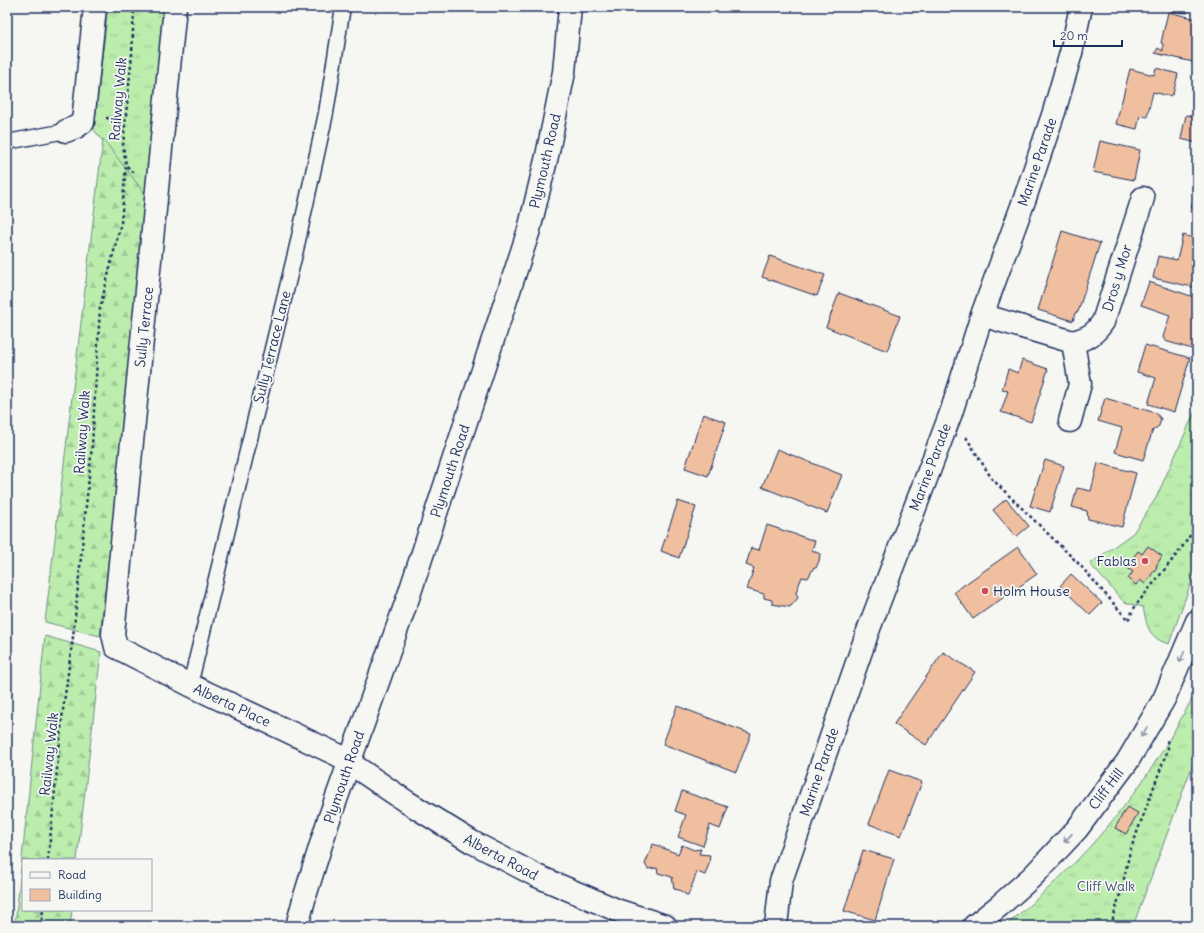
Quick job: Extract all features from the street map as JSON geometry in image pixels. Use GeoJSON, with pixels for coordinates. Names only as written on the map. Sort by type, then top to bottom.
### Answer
{"type":"FeatureCollection","features":[{"type":"Feature","properties":{"kind":"street"},"geometry":{"type":"LineString","coordinates":[[66,131],[83,122],[95,7]]}},
{"type":"Feature","properties":{"kind":"street","name":"Sully Terrace"},"geometry":{"type":"LineString","coordinates":[[116,647],[113,634],[175,7]]}},
{"type":"Feature","properties":{"kind":"street","name":"Plymouth Road"},"geometry":{"type":"LineString","coordinates":[[297,926],[304,896],[328,822],[408,595],[529,230],[547,156],[564,72],[570,7]]}},
{"type":"Feature","properties":{"kind":"street","name":"Marine Parade"},"geometry":{"type":"LineString","coordinates":[[776,926],[781,881],[868,631],[950,413],[982,315],[1025,198],[1054,112],[1071,53],[1081,7]]}},
{"type":"Feature","properties":{"kind":"street","name":"Dros y Mor"},"geometry":{"type":"LineString","coordinates":[[1073,342],[1086,338],[1096,332],[1103,322],[1143,198]]}},
{"type":"Feature","properties":{"kind":"street"},"geometry":{"type":"LineString","coordinates":[[982,315],[1073,342],[1080,384],[1070,422]]}},
{"type":"Feature","properties":{"kind":"street","name":"Cliff Hill"},"geometry":{"type":"LineString","coordinates":[[974,926],[1033,876],[1072,834],[1126,762],[1164,699],[1197,621]]}},
{"type":"Feature","properties":{"kind":"street","name":"Alberta Place"},"geometry":{"type":"LineString","coordinates":[[116,647],[119,650],[325,748],[350,762]]}},
{"type":"Feature","properties":{"kind":"street","name":"Alberta Road"},"geometry":{"type":"LineString","coordinates":[[350,762],[407,802],[472,842],[530,873],[619,911],[665,926]]}},
{"type":"Feature","properties":{"kind":"lane","name":"Sully Terrace Lane"},"geometry":{"type":"LineString","coordinates":[[190,684],[296,250],[326,112],[343,7]]}},
{"type":"Feature","properties":{"kind":"lane"},"geometry":{"type":"LineString","coordinates":[[7,142],[66,131]]}},
{"type":"Feature","properties":{"kind":"path","name":"Railway Walk"},"geometry":{"type":"LineString","coordinates":[[48,859],[63,710],[73,637],[91,453],[100,308],[121,223],[126,166],[123,144],[132,54],[134,7]]}},
{"type":"Feature","properties":{"kind":"path"},"geometry":{"type":"LineString","coordinates":[[950,413],[992,479],[1079,564],[1128,620],[1136,605],[1181,549],[1197,525]]}},
{"type":"Feature","properties":{"kind":"path"},"geometry":{"type":"LineString","coordinates":[[1111,926],[1130,851],[1168,749],[1167,735]]}},
{"type":"Feature","properties":{"kind":"path"},"geometry":{"type":"LineString","coordinates":[[41,926],[43,911]]}},
{"type":"Feature","properties":{"kind":"green space"},"geometry":{"type":"Polygon","coordinates":[[[108,7],[164,7],[146,195],[94,130],[108,7]]]}},
{"type":"Feature","properties":{"kind":"green space"},"geometry":{"type":"Polygon","coordinates":[[[103,139],[146,195],[126,401],[100,636],[45,622],[103,139]]]}},
{"type":"Feature","properties":{"kind":"green space"},"geometry":{"type":"Polygon","coordinates":[[[1197,407],[1197,566],[1169,644],[1153,635],[1147,625],[1143,607],[1124,602],[1090,564],[1133,533],[1156,498],[1197,407]]]}},
{"type":"Feature","properties":{"kind":"green space"},"geometry":{"type":"Polygon","coordinates":[[[45,636],[101,652],[77,859],[22,859],[22,911],[72,911],[70,926],[15,926],[45,636]]]}},
{"type":"Feature","properties":{"kind":"green space","name":"Cliff Walk"},"geometry":{"type":"Polygon","coordinates":[[[1197,690],[1197,753],[1133,926],[1005,926],[1069,869],[1125,805],[1158,758],[1197,690]]]}},
{"type":"Feature","properties":{"kind":"building"},"geometry":{"type":"Polygon","coordinates":[[[1172,7],[1191,7],[1187,13],[1171,11],[1172,7]]]}},
{"type":"Feature","properties":{"kind":"building"},"geometry":{"type":"Polygon","coordinates":[[[1168,12],[1197,19],[1197,63],[1155,53],[1158,48],[1163,51],[1163,44],[1161,43],[1168,12]]]}},
{"type":"Feature","properties":{"kind":"building"},"geometry":{"type":"Polygon","coordinates":[[[1156,68],[1178,74],[1173,94],[1169,96],[1153,92],[1147,117],[1140,115],[1137,129],[1116,124],[1130,69],[1154,75],[1156,68]]]}},
{"type":"Feature","properties":{"kind":"building"},"geometry":{"type":"Polygon","coordinates":[[[1186,115],[1197,117],[1197,143],[1181,139],[1186,115]]]}},
{"type":"Feature","properties":{"kind":"building"},"geometry":{"type":"Polygon","coordinates":[[[1100,141],[1140,150],[1134,180],[1093,172],[1100,141]]]}},
{"type":"Feature","properties":{"kind":"building"},"geometry":{"type":"Polygon","coordinates":[[[1197,178],[1197,214],[1190,212],[1196,191],[1194,188],[1197,178]]]}},
{"type":"Feature","properties":{"kind":"building"},"geometry":{"type":"Polygon","coordinates":[[[1062,231],[1100,243],[1078,312],[1075,313],[1073,321],[1038,310],[1062,231]]]}},
{"type":"Feature","properties":{"kind":"building"},"geometry":{"type":"Polygon","coordinates":[[[1183,235],[1197,239],[1197,288],[1153,278],[1158,256],[1177,260],[1183,235]]]}},
{"type":"Feature","properties":{"kind":"building"},"geometry":{"type":"Polygon","coordinates":[[[770,256],[825,275],[817,296],[762,277],[770,256]]]}},
{"type":"Feature","properties":{"kind":"building"},"geometry":{"type":"Polygon","coordinates":[[[1149,282],[1197,298],[1197,334],[1192,349],[1165,341],[1163,337],[1170,315],[1141,305],[1149,282]]]}},
{"type":"Feature","properties":{"kind":"building"},"geometry":{"type":"Polygon","coordinates":[[[839,293],[900,316],[887,351],[826,327],[839,293]]]}},
{"type":"Feature","properties":{"kind":"building"},"geometry":{"type":"Polygon","coordinates":[[[1145,345],[1190,358],[1174,412],[1148,404],[1156,378],[1137,372],[1145,345]]]}},
{"type":"Feature","properties":{"kind":"building"},"geometry":{"type":"Polygon","coordinates":[[[1022,360],[1048,369],[1031,422],[1001,412],[1008,391],[1002,390],[1008,369],[1018,373],[1022,360]]]}},
{"type":"Feature","properties":{"kind":"building"},"geometry":{"type":"Polygon","coordinates":[[[1105,398],[1156,413],[1161,419],[1159,426],[1153,430],[1143,460],[1115,452],[1122,428],[1098,421],[1105,398]]]}},
{"type":"Feature","properties":{"kind":"building"},"geometry":{"type":"Polygon","coordinates":[[[703,414],[726,422],[708,476],[685,468],[703,414]]]}},
{"type":"Feature","properties":{"kind":"building"},"geometry":{"type":"Polygon","coordinates":[[[777,449],[842,475],[827,513],[762,487],[777,449]]]}},
{"type":"Feature","properties":{"kind":"building"},"geometry":{"type":"Polygon","coordinates":[[[1045,460],[1064,466],[1050,512],[1030,506],[1045,460]]]}},
{"type":"Feature","properties":{"kind":"building"},"geometry":{"type":"Polygon","coordinates":[[[1098,463],[1136,473],[1122,527],[1088,519],[1087,511],[1072,507],[1077,488],[1091,491],[1098,463]]]}},
{"type":"Feature","properties":{"kind":"building"},"geometry":{"type":"Polygon","coordinates":[[[1006,499],[1029,526],[1016,537],[993,510],[1006,499]]]}},
{"type":"Feature","properties":{"kind":"building"},"geometry":{"type":"Polygon","coordinates":[[[678,501],[696,507],[679,558],[661,551],[678,501]]]}},
{"type":"Feature","properties":{"kind":"building"},"geometry":{"type":"Polygon","coordinates":[[[767,525],[815,541],[812,550],[820,554],[816,568],[814,567],[808,578],[802,577],[796,592],[798,598],[790,607],[772,604],[772,600],[764,598],[764,594],[747,589],[754,568],[746,565],[751,548],[759,550],[767,525]]]}},
{"type":"Feature","properties":{"kind":"building","name":"Fablas"},"geometry":{"type":"Polygon","coordinates":[[[1148,546],[1162,556],[1156,566],[1157,567],[1145,584],[1140,580],[1136,585],[1128,579],[1133,572],[1126,567],[1138,551],[1142,554],[1148,546]]]}},
{"type":"Feature","properties":{"kind":"building"},"geometry":{"type":"Polygon","coordinates":[[[1018,547],[1037,574],[973,619],[954,592],[1018,547]]]}},
{"type":"Feature","properties":{"kind":"building"},"geometry":{"type":"Polygon","coordinates":[[[1071,574],[1102,603],[1090,615],[1060,586],[1071,574]]]}},
{"type":"Feature","properties":{"kind":"building"},"geometry":{"type":"Polygon","coordinates":[[[943,652],[975,672],[926,745],[894,724],[943,652]]]}},
{"type":"Feature","properties":{"kind":"building"},"geometry":{"type":"Polygon","coordinates":[[[677,706],[751,734],[736,772],[663,744],[677,706]]]}},
{"type":"Feature","properties":{"kind":"building"},"geometry":{"type":"Polygon","coordinates":[[[889,770],[922,782],[901,836],[869,824],[889,770]]]}},
{"type":"Feature","properties":{"kind":"building"},"geometry":{"type":"Polygon","coordinates":[[[682,791],[728,807],[720,829],[710,825],[703,846],[678,837],[686,815],[675,811],[682,791]]]}},
{"type":"Feature","properties":{"kind":"building"},"geometry":{"type":"Polygon","coordinates":[[[1127,807],[1138,813],[1126,834],[1115,828],[1127,807]]]}},
{"type":"Feature","properties":{"kind":"building"},"geometry":{"type":"Polygon","coordinates":[[[653,844],[678,854],[682,845],[694,850],[701,849],[699,854],[710,855],[709,864],[705,875],[697,872],[688,896],[679,890],[674,889],[672,877],[658,873],[657,868],[648,869],[645,864],[653,844]]]}},
{"type":"Feature","properties":{"kind":"building"},"geometry":{"type":"Polygon","coordinates":[[[863,850],[894,859],[875,920],[844,911],[863,850]]]}},
{"type":"Feature","properties":{"kind":"place","name":"Fablas"},"geometry":{"type":"Point","coordinates":[1145,561]}},
{"type":"Feature","properties":{"kind":"place","name":"Holm House"},"geometry":{"type":"Point","coordinates":[985,591]}}]}
